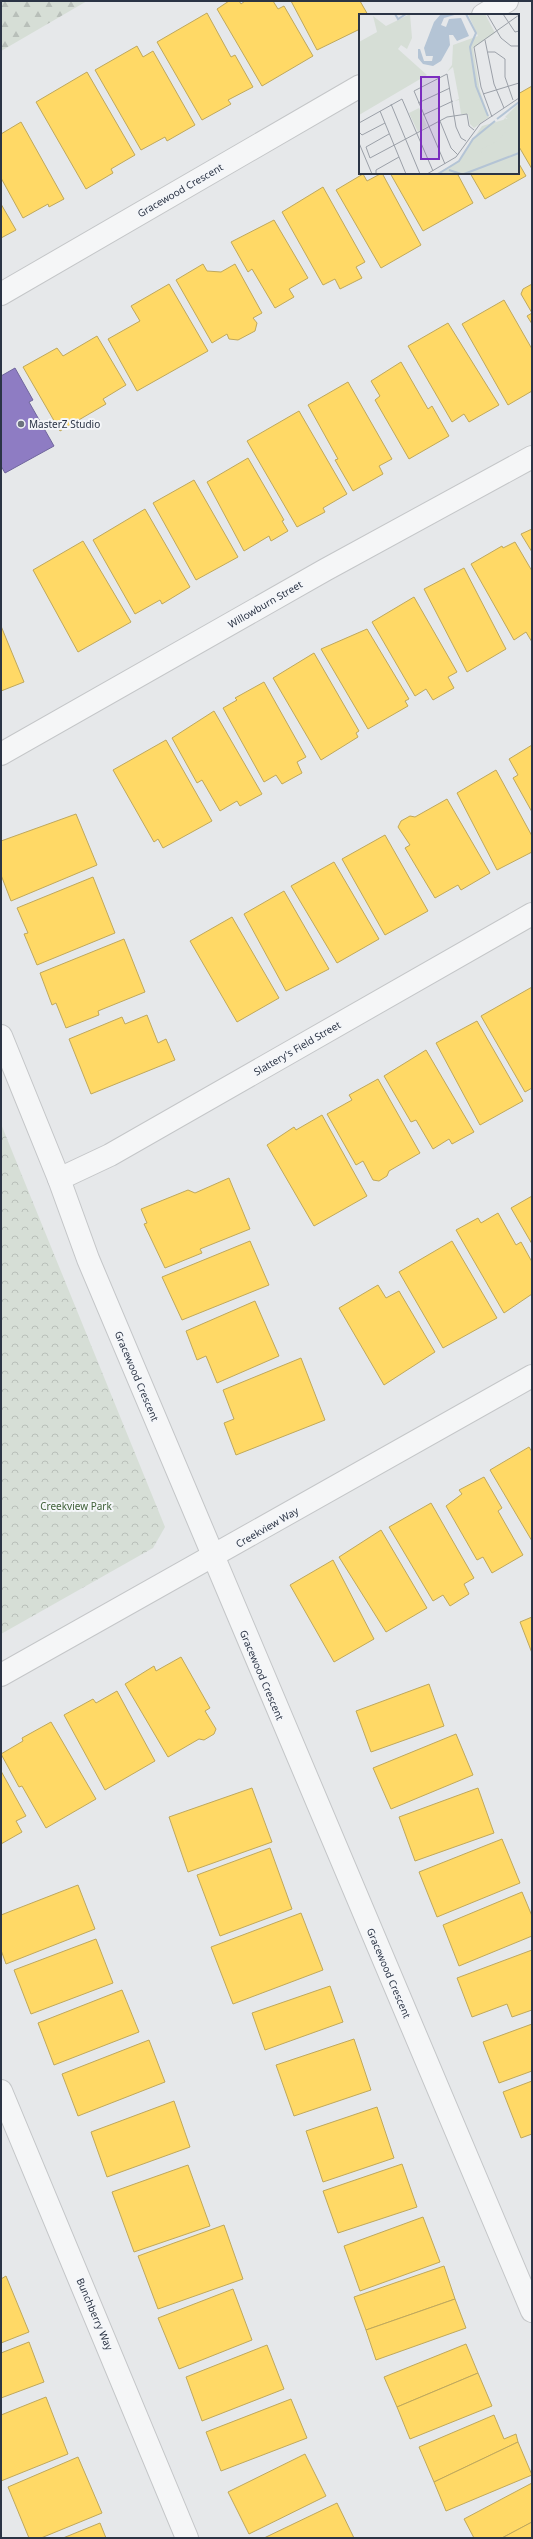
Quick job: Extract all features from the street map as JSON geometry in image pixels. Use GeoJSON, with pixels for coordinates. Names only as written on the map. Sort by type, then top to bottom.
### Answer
{"type":"FeatureCollection","features":[{"type":"Feature","properties":{"kind":"street"},"geometry":{"type":"LineString","coordinates":[[485,14],[507,1]]}},
{"type":"Feature","properties":{"kind":"street","name":"Gracewood Crescent"},"geometry":{"type":"LineString","coordinates":[[1,294],[359,87]]}},
{"type":"Feature","properties":{"kind":"street","name":"Willowburn Street"},"geometry":{"type":"LineString","coordinates":[[1,754],[325,570],[532,457]]}},
{"type":"Feature","properties":{"kind":"street","name":"Slattery's Field Street"},"geometry":{"type":"LineString","coordinates":[[59,1178],[110,1155],[532,914]]}},
{"type":"Feature","properties":{"kind":"street","name":"Gracewood Crescent"},"geometry":{"type":"LineString","coordinates":[[1,1036],[59,1178],[88,1259],[212,1558],[532,2311]]}},
{"type":"Feature","properties":{"kind":"street","name":"Creekview Way"},"geometry":{"type":"LineString","coordinates":[[1,1675],[212,1558],[532,1376]]}},
{"type":"Feature","properties":{"kind":"street","name":"Bunchberry Way"},"geometry":{"type":"LineString","coordinates":[[1,2090],[187,2538]]}},
{"type":"Feature","properties":{"kind":"green space"},"geometry":{"type":"Polygon","coordinates":[[[1,1],[87,1],[1,51],[1,1]]]}},
{"type":"Feature","properties":{"kind":"green space","name":"Creekview Park"},"geometry":{"type":"Polygon","coordinates":[[[1,1124],[165,1527],[153,1548],[1,1634],[1,1124]]]}},
{"type":"Feature","properties":{"kind":"building: Homes"},"geometry":{"type":"Polygon","coordinates":[[[229,1],[239,1],[241,4],[245,1],[273,1],[278,9],[284,6],[313,56],[262,86],[217,9],[229,1]]]}},
{"type":"Feature","properties":{"kind":"building: Homes"},"geometry":{"type":"Polygon","coordinates":[[[291,1],[360,1],[367,14],[359,14],[359,29],[317,50],[291,1]]]}},
{"type":"Feature","properties":{"kind":"building: Homes"},"geometry":{"type":"Polygon","coordinates":[[[207,13],[231,57],[235,55],[253,87],[228,100],[231,104],[202,120],[157,42],[207,13]]]}},
{"type":"Feature","properties":{"kind":"building: Homes"},"geometry":{"type":"Polygon","coordinates":[[[137,46],[143,57],[153,51],[195,125],[167,141],[165,137],[141,150],[95,70],[137,46]]]}},
{"type":"Feature","properties":{"kind":"building: Homes"},"geometry":{"type":"Polygon","coordinates":[[[87,72],[135,155],[111,169],[113,173],[86,189],[36,102],[87,72]]]}},
{"type":"Feature","properties":{"kind":"building: Homes"},"geometry":{"type":"Polygon","coordinates":[[[532,86],[532,169],[519,147],[519,93],[532,86]]]}},
{"type":"Feature","properties":{"kind":"building: Homes"},"geometry":{"type":"Polygon","coordinates":[[[21,122],[64,199],[49,207],[48,204],[23,218],[1,178],[1,134],[21,122]]]}},
{"type":"Feature","properties":{"kind":"building: Homes"},"geometry":{"type":"Polygon","coordinates":[[[519,164],[526,176],[485,199],[471,174],[519,174],[519,164]]]}},
{"type":"Feature","properties":{"kind":"building: Homes"},"geometry":{"type":"Polygon","coordinates":[[[363,174],[367,181],[383,174],[421,245],[381,268],[336,190],[363,174]]]}},
{"type":"Feature","properties":{"kind":"building: Homes"},"geometry":{"type":"Polygon","coordinates":[[[391,174],[458,174],[473,203],[423,231],[391,174]]]}},
{"type":"Feature","properties":{"kind":"building: Homes"},"geometry":{"type":"Polygon","coordinates":[[[323,187],[365,262],[356,267],[362,278],[340,289],[335,279],[323,285],[282,212],[323,187]]]}},
{"type":"Feature","properties":{"kind":"building: Homes"},"geometry":{"type":"Polygon","coordinates":[[[1,204],[16,230],[1,238],[1,204]]]}},
{"type":"Feature","properties":{"kind":"building: Homes"},"geometry":{"type":"Polygon","coordinates":[[[274,220],[308,278],[289,289],[294,297],[275,308],[252,269],[248,272],[231,242],[274,220]]]}},
{"type":"Feature","properties":{"kind":"building: Homes"},"geometry":{"type":"Polygon","coordinates":[[[203,264],[207,271],[221,272],[235,264],[262,313],[253,318],[257,323],[255,331],[238,340],[229,339],[227,334],[212,343],[176,280],[203,264]]]}},
{"type":"Feature","properties":{"kind":"building: Homes"},"geometry":{"type":"Polygon","coordinates":[[[169,284],[208,351],[137,391],[108,339],[140,321],[131,306],[169,284]]]}},
{"type":"Feature","properties":{"kind":"building: Homes"},"geometry":{"type":"Polygon","coordinates":[[[532,284],[532,313],[521,294],[523,289],[532,284]]]}},
{"type":"Feature","properties":{"kind":"building: Homes"},"geometry":{"type":"Polygon","coordinates":[[[504,300],[532,349],[532,391],[508,405],[462,324],[504,300]]]}},
{"type":"Feature","properties":{"kind":"building: Homes"},"geometry":{"type":"Polygon","coordinates":[[[532,313],[532,324],[527,316],[532,313]]]}},
{"type":"Feature","properties":{"kind":"building: Homes"},"geometry":{"type":"Polygon","coordinates":[[[448,323],[499,405],[469,422],[464,414],[452,422],[408,346],[448,323]]]}},
{"type":"Feature","properties":{"kind":"building: Homes"},"geometry":{"type":"Polygon","coordinates":[[[97,336],[126,385],[103,399],[106,404],[60,431],[23,367],[57,348],[63,356],[97,336]]]}},
{"type":"Feature","properties":{"kind":"building: Homes"},"geometry":{"type":"Polygon","coordinates":[[[401,362],[428,409],[432,406],[449,436],[409,459],[375,400],[380,396],[371,381],[401,362]]]}},
{"type":"Feature","properties":{"kind":"building: Homes"},"geometry":{"type":"Polygon","coordinates":[[[348,382],[392,459],[379,466],[383,474],[353,491],[335,460],[338,459],[308,405],[348,382]]]}},
{"type":"Feature","properties":{"kind":"building: Homes"},"geometry":{"type":"Polygon","coordinates":[[[299,411],[347,494],[323,508],[325,512],[297,527],[247,441],[299,411]]]}},
{"type":"Feature","properties":{"kind":"building: Homes"},"geometry":{"type":"Polygon","coordinates":[[[248,458],[284,520],[282,521],[288,531],[271,541],[269,536],[244,551],[207,482],[248,458]]]}},
{"type":"Feature","properties":{"kind":"building: Homes"},"geometry":{"type":"Polygon","coordinates":[[[194,480],[238,557],[196,580],[153,503],[194,480]]]}},
{"type":"Feature","properties":{"kind":"building: Homes"},"geometry":{"type":"Polygon","coordinates":[[[145,509],[190,587],[162,604],[160,600],[135,614],[93,540],[145,509]]]}},
{"type":"Feature","properties":{"kind":"building: Homes"},"geometry":{"type":"Polygon","coordinates":[[[532,529],[532,552],[521,534],[532,529]]]}},
{"type":"Feature","properties":{"kind":"building: Homes"},"geometry":{"type":"Polygon","coordinates":[[[83,541],[131,622],[78,652],[33,570],[83,541]]]}},
{"type":"Feature","properties":{"kind":"building: Homes"},"geometry":{"type":"Polygon","coordinates":[[[515,542],[532,571],[532,642],[526,632],[514,640],[471,564],[502,546],[503,548],[515,542]]]}},
{"type":"Feature","properties":{"kind":"building: Homes"},"geometry":{"type":"Polygon","coordinates":[[[464,568],[506,649],[467,672],[424,589],[464,568]]]}},
{"type":"Feature","properties":{"kind":"building: Homes"},"geometry":{"type":"Polygon","coordinates":[[[414,597],[457,672],[448,677],[454,688],[433,700],[426,689],[415,696],[372,622],[414,597]]]}},
{"type":"Feature","properties":{"kind":"building: Homes"},"geometry":{"type":"Polygon","coordinates":[[[1,626],[24,682],[1,691],[1,626]]]}},
{"type":"Feature","properties":{"kind":"building: Homes"},"geometry":{"type":"Polygon","coordinates":[[[367,629],[409,699],[405,701],[408,706],[368,729],[321,649],[367,629]]]}},
{"type":"Feature","properties":{"kind":"building: Homes"},"geometry":{"type":"Polygon","coordinates":[[[314,653],[359,731],[356,733],[358,737],[321,760],[273,678],[314,653]]]}},
{"type":"Feature","properties":{"kind":"building: Homes"},"geometry":{"type":"Polygon","coordinates":[[[264,682],[306,757],[297,762],[302,773],[282,784],[276,775],[264,782],[223,708],[237,700],[235,698],[264,682]]]}},
{"type":"Feature","properties":{"kind":"building: Homes"},"geometry":{"type":"Polygon","coordinates":[[[214,711],[262,794],[240,806],[237,801],[220,811],[202,780],[197,783],[172,738],[214,711]]]}},
{"type":"Feature","properties":{"kind":"building: Homes"},"geometry":{"type":"Polygon","coordinates":[[[166,740],[212,821],[163,848],[158,839],[154,842],[113,770],[166,740]]]}},
{"type":"Feature","properties":{"kind":"building: Homes"},"geometry":{"type":"Polygon","coordinates":[[[532,745],[532,812],[513,778],[518,775],[509,759],[532,745]]]}},
{"type":"Feature","properties":{"kind":"building: Homes"},"geometry":{"type":"Polygon","coordinates":[[[496,770],[532,836],[532,852],[497,870],[457,793],[496,770]]]}},
{"type":"Feature","properties":{"kind":"building: Homes"},"geometry":{"type":"Polygon","coordinates":[[[447,799],[490,873],[461,890],[458,885],[435,898],[405,848],[410,845],[398,827],[401,821],[410,816],[415,817],[447,799]]]}},
{"type":"Feature","properties":{"kind":"building: Homes"},"geometry":{"type":"Polygon","coordinates":[[[76,814],[97,865],[11,901],[1,875],[1,841],[76,814]]]}},
{"type":"Feature","properties":{"kind":"building: Homes"},"geometry":{"type":"Polygon","coordinates":[[[385,835],[428,911],[385,935],[342,859],[385,835]]]}},
{"type":"Feature","properties":{"kind":"building: Homes"},"geometry":{"type":"Polygon","coordinates":[[[334,862],[379,939],[337,963],[291,886],[334,862]]]}},
{"type":"Feature","properties":{"kind":"building: Homes"},"geometry":{"type":"Polygon","coordinates":[[[93,877],[115,933],[37,965],[24,934],[28,933],[17,908],[93,877]]]}},
{"type":"Feature","properties":{"kind":"building: Homes"},"geometry":{"type":"Polygon","coordinates":[[[284,891],[329,969],[286,991],[244,914],[284,891]]]}},
{"type":"Feature","properties":{"kind":"building: Homes"},"geometry":{"type":"Polygon","coordinates":[[[232,917],[279,998],[237,1022],[190,941],[232,917]]]}},
{"type":"Feature","properties":{"kind":"building: Homes"},"geometry":{"type":"Polygon","coordinates":[[[124,939],[145,992],[98,1011],[99,1015],[66,1028],[56,1003],[52,1005],[40,973],[124,939]]]}},
{"type":"Feature","properties":{"kind":"building: Homes"},"geometry":{"type":"Polygon","coordinates":[[[532,987],[532,1088],[525,1092],[481,1016],[532,987]]]}},
{"type":"Feature","properties":{"kind":"building: Homes"},"geometry":{"type":"Polygon","coordinates":[[[147,1015],[158,1043],[166,1039],[175,1060],[91,1094],[69,1039],[122,1017],[125,1024],[147,1015]]]}},
{"type":"Feature","properties":{"kind":"building: Homes"},"geometry":{"type":"Polygon","coordinates":[[[477,1021],[523,1101],[480,1125],[436,1043],[477,1021]]]}},
{"type":"Feature","properties":{"kind":"building: Homes"},"geometry":{"type":"Polygon","coordinates":[[[426,1050],[474,1132],[452,1144],[449,1139],[433,1149],[416,1120],[411,1122],[384,1076],[426,1050]]]}},
{"type":"Feature","properties":{"kind":"building: Homes"},"geometry":{"type":"Polygon","coordinates":[[[378,1079],[420,1153],[389,1171],[387,1176],[379,1181],[373,1180],[363,1161],[356,1165],[327,1114],[352,1100],[349,1095],[378,1079]]]}},
{"type":"Feature","properties":{"kind":"building: Homes"},"geometry":{"type":"Polygon","coordinates":[[[322,1115],[367,1196],[314,1226],[267,1145],[294,1127],[296,1130],[322,1115]]]}},
{"type":"Feature","properties":{"kind":"building: Homes"},"geometry":{"type":"Polygon","coordinates":[[[229,1178],[250,1229],[200,1249],[202,1253],[165,1268],[144,1224],[147,1223],[141,1209],[188,1190],[195,1193],[229,1178]]]}},
{"type":"Feature","properties":{"kind":"building: Homes"},"geometry":{"type":"Polygon","coordinates":[[[532,1196],[532,1244],[511,1208],[532,1196]]]}},
{"type":"Feature","properties":{"kind":"building: Homes"},"geometry":{"type":"Polygon","coordinates":[[[498,1213],[516,1245],[521,1242],[532,1262],[532,1294],[504,1313],[456,1230],[478,1218],[481,1223],[498,1213]]]}},
{"type":"Feature","properties":{"kind":"building: Homes"},"geometry":{"type":"Polygon","coordinates":[[[250,1241],[269,1285],[182,1320],[162,1277],[250,1241]]]}},
{"type":"Feature","properties":{"kind":"building: Homes"},"geometry":{"type":"Polygon","coordinates":[[[452,1241],[497,1318],[443,1348],[399,1272],[452,1241]]]}},
{"type":"Feature","properties":{"kind":"building: Homes"},"geometry":{"type":"Polygon","coordinates":[[[378,1285],[386,1298],[399,1291],[435,1352],[384,1385],[339,1308],[378,1285]]]}},
{"type":"Feature","properties":{"kind":"building: Homes"},"geometry":{"type":"Polygon","coordinates":[[[255,1301],[279,1356],[217,1383],[206,1356],[197,1360],[186,1331],[255,1301]]]}},
{"type":"Feature","properties":{"kind":"building: Homes"},"geometry":{"type":"Polygon","coordinates":[[[301,1358],[325,1420],[236,1455],[224,1423],[234,1419],[223,1390],[301,1358]]]}},
{"type":"Feature","properties":{"kind":"building: Homes"},"geometry":{"type":"Polygon","coordinates":[[[529,1447],[532,1452],[532,1541],[490,1470],[529,1447]]]}},
{"type":"Feature","properties":{"kind":"building: Homes"},"geometry":{"type":"Polygon","coordinates":[[[484,1477],[502,1508],[498,1511],[523,1555],[492,1573],[483,1557],[477,1560],[446,1506],[462,1494],[459,1490],[484,1477]]]}},
{"type":"Feature","properties":{"kind":"building: Homes"},"geometry":{"type":"Polygon","coordinates":[[[431,1503],[474,1578],[464,1584],[469,1594],[450,1606],[443,1595],[433,1601],[389,1527],[431,1503]]]}},
{"type":"Feature","properties":{"kind":"building: Homes"},"geometry":{"type":"Polygon","coordinates":[[[381,1530],[427,1608],[386,1632],[339,1557],[381,1530]]]}},
{"type":"Feature","properties":{"kind":"building: Homes"},"geometry":{"type":"Polygon","coordinates":[[[333,1560],[374,1639],[334,1662],[290,1585],[333,1560]]]}},
{"type":"Feature","properties":{"kind":"building: Homes"},"geometry":{"type":"Polygon","coordinates":[[[532,1617],[532,1653],[520,1622],[532,1617]]]}},
{"type":"Feature","properties":{"kind":"building: Homes"},"geometry":{"type":"Polygon","coordinates":[[[181,1657],[210,1708],[205,1711],[216,1729],[214,1734],[204,1740],[199,1739],[168,1757],[125,1684],[154,1666],[156,1671],[181,1657]]]}},
{"type":"Feature","properties":{"kind":"building: Homes"},"geometry":{"type":"Polygon","coordinates":[[[429,1684],[444,1726],[371,1752],[356,1711],[429,1684]]]}},
{"type":"Feature","properties":{"kind":"building: Homes"},"geometry":{"type":"Polygon","coordinates":[[[117,1691],[155,1761],[105,1790],[64,1715],[93,1699],[96,1703],[117,1691]]]}},
{"type":"Feature","properties":{"kind":"building: Homes"},"geometry":{"type":"Polygon","coordinates":[[[51,1722],[96,1799],[46,1828],[22,1786],[19,1787],[1,1754],[23,1741],[22,1738],[51,1722]]]}},
{"type":"Feature","properties":{"kind":"building: Homes"},"geometry":{"type":"Polygon","coordinates":[[[456,1734],[473,1775],[391,1809],[373,1768],[456,1734]]]}},
{"type":"Feature","properties":{"kind":"building: Homes"},"geometry":{"type":"Polygon","coordinates":[[[1,1771],[26,1816],[16,1821],[22,1832],[1,1844],[1,1771]]]}},
{"type":"Feature","properties":{"kind":"building: Homes"},"geometry":{"type":"Polygon","coordinates":[[[252,1788],[272,1842],[188,1872],[169,1817],[252,1788]]]}},
{"type":"Feature","properties":{"kind":"building: Homes"},"geometry":{"type":"Polygon","coordinates":[[[478,1788],[494,1833],[415,1861],[399,1817],[478,1788]]]}},
{"type":"Feature","properties":{"kind":"building: Homes"},"geometry":{"type":"Polygon","coordinates":[[[502,1839],[520,1883],[437,1917],[419,1872],[502,1839]]]}},
{"type":"Feature","properties":{"kind":"building: Homes"},"geometry":{"type":"Polygon","coordinates":[[[270,1848],[292,1909],[220,1936],[197,1875],[270,1848]]]}},
{"type":"Feature","properties":{"kind":"building: Homes"},"geometry":{"type":"Polygon","coordinates":[[[78,1885],[95,1929],[6,1964],[1,1950],[1,1915],[78,1885]]]}},
{"type":"Feature","properties":{"kind":"building: Homes"},"geometry":{"type":"Polygon","coordinates":[[[522,1892],[532,1916],[532,1936],[459,1966],[443,1925],[522,1892]]]}},
{"type":"Feature","properties":{"kind":"building: Homes"},"geometry":{"type":"Polygon","coordinates":[[[301,1913],[323,1970],[233,2004],[211,1947],[301,1913]]]}},
{"type":"Feature","properties":{"kind":"building: Homes"},"geometry":{"type":"Polygon","coordinates":[[[96,1939],[113,1983],[31,2014],[14,1970],[96,1939]]]}},
{"type":"Feature","properties":{"kind":"building: Homes"},"geometry":{"type":"Polygon","coordinates":[[[532,1950],[532,2010],[512,2017],[507,2004],[472,2017],[457,1978],[532,1950]]]}},
{"type":"Feature","properties":{"kind":"building: Homes"},"geometry":{"type":"Polygon","coordinates":[[[330,1986],[343,2022],[265,2050],[252,2013],[330,1986]]]}},
{"type":"Feature","properties":{"kind":"building: Homes"},"geometry":{"type":"Polygon","coordinates":[[[122,1990],[139,2032],[54,2065],[38,2023],[122,1990]]]}},
{"type":"Feature","properties":{"kind":"building: Homes"},"geometry":{"type":"Polygon","coordinates":[[[532,2024],[532,2071],[499,2083],[483,2042],[532,2024]]]}},
{"type":"Feature","properties":{"kind":"building: Homes"},"geometry":{"type":"Polygon","coordinates":[[[354,2039],[371,2090],[294,2116],[276,2065],[354,2039]]]}},
{"type":"Feature","properties":{"kind":"building: Homes"},"geometry":{"type":"Polygon","coordinates":[[[149,2040],[165,2082],[78,2116],[62,2074],[149,2040]]]}},
{"type":"Feature","properties":{"kind":"building: Homes"},"geometry":{"type":"Polygon","coordinates":[[[532,2081],[532,2134],[521,2138],[503,2092],[532,2081]]]}},
{"type":"Feature","properties":{"kind":"building: Homes"},"geometry":{"type":"Polygon","coordinates":[[[174,2101],[190,2147],[107,2177],[91,2132],[174,2101]]]}},
{"type":"Feature","properties":{"kind":"building: Homes"},"geometry":{"type":"Polygon","coordinates":[[[377,2107],[394,2158],[323,2182],[306,2131],[377,2107]]]}},
{"type":"Feature","properties":{"kind":"building: Homes"},"geometry":{"type":"Polygon","coordinates":[[[402,2164],[417,2207],[338,2233],[323,2191],[402,2164]]]}},
{"type":"Feature","properties":{"kind":"building: Homes"},"geometry":{"type":"Polygon","coordinates":[[[188,2165],[210,2226],[134,2252],[112,2192],[188,2165]]]}},
{"type":"Feature","properties":{"kind":"building: Homes"},"geometry":{"type":"Polygon","coordinates":[[[423,2217],[440,2262],[360,2291],[344,2246],[423,2217]]]}},
{"type":"Feature","properties":{"kind":"building: Homes"},"geometry":{"type":"Polygon","coordinates":[[[224,2225],[243,2279],[158,2309],[138,2256],[224,2225]]]}},
{"type":"Feature","properties":{"kind":"building: Homes"},"geometry":{"type":"Polygon","coordinates":[[[444,2266],[455,2299],[366,2330],[354,2297],[444,2266]]]}},
{"type":"Feature","properties":{"kind":"building: Homes"},"geometry":{"type":"Polygon","coordinates":[[[6,2276],[29,2332],[1,2343],[1,2279],[6,2276]]]}},
{"type":"Feature","properties":{"kind":"building: Homes"},"geometry":{"type":"Polygon","coordinates":[[[233,2289],[252,2340],[179,2369],[158,2318],[233,2289]]]}},
{"type":"Feature","properties":{"kind":"building: Homes"},"geometry":{"type":"Polygon","coordinates":[[[455,2299],[466,2328],[376,2360],[366,2330],[455,2299]]]}},
{"type":"Feature","properties":{"kind":"building: Homes"},"geometry":{"type":"Polygon","coordinates":[[[29,2342],[44,2382],[1,2398],[1,2353],[29,2342]]]}},
{"type":"Feature","properties":{"kind":"building: Homes"},"geometry":{"type":"Polygon","coordinates":[[[466,2344],[478,2373],[397,2407],[384,2377],[466,2344]]]}},
{"type":"Feature","properties":{"kind":"building: Homes"},"geometry":{"type":"Polygon","coordinates":[[[267,2345],[284,2389],[202,2421],[186,2377],[267,2345]]]}},
{"type":"Feature","properties":{"kind":"building: Homes"},"geometry":{"type":"Polygon","coordinates":[[[478,2373],[492,2406],[410,2439],[397,2407],[478,2373]]]}},
{"type":"Feature","properties":{"kind":"building: Homes"},"geometry":{"type":"Polygon","coordinates":[[[46,2397],[68,2454],[1,2481],[1,2415],[46,2397]]]}},
{"type":"Feature","properties":{"kind":"building: Homes"},"geometry":{"type":"Polygon","coordinates":[[[291,2399],[307,2438],[221,2471],[206,2432],[291,2399]]]}},
{"type":"Feature","properties":{"kind":"building: Homes"},"geometry":{"type":"Polygon","coordinates":[[[494,2415],[504,2439],[516,2434],[518,2442],[434,2482],[419,2447],[494,2415]]]}},
{"type":"Feature","properties":{"kind":"building: Homes"},"geometry":{"type":"Polygon","coordinates":[[[518,2442],[532,2475],[446,2511],[434,2482],[518,2442]]]}},
{"type":"Feature","properties":{"kind":"building: Homes"},"geometry":{"type":"Polygon","coordinates":[[[305,2454],[326,2496],[249,2534],[228,2492],[305,2454]]]}},
{"type":"Feature","properties":{"kind":"building: Homes"},"geometry":{"type":"Polygon","coordinates":[[[78,2457],[102,2513],[41,2538],[29,2538],[8,2487],[78,2457]]]}},
{"type":"Feature","properties":{"kind":"building: Homes"},"geometry":{"type":"Polygon","coordinates":[[[532,2483],[532,2522],[502,2538],[474,2538],[464,2519],[532,2483]]]}},
{"type":"Feature","properties":{"kind":"building: Homes"},"geometry":{"type":"Polygon","coordinates":[[[337,2503],[354,2538],[264,2538],[337,2503]]]}},
{"type":"Feature","properties":{"kind":"building: Homes"},"geometry":{"type":"Polygon","coordinates":[[[532,2522],[532,2538],[502,2538],[532,2522]]]}},
{"type":"Feature","properties":{"kind":"building: Homes"},"geometry":{"type":"Polygon","coordinates":[[[100,2523],[106,2538],[63,2538],[100,2523]]]}},
{"type":"Feature","properties":{"kind":"building: Offices","name":"MasterZ Studio"},"geometry":{"type":"Polygon","coordinates":[[[15,368],[33,400],[29,402],[54,446],[5,473],[1,466],[1,376],[15,368]]]}},
{"type":"Feature","properties":{"kind":"place","name":"MasterZ Studio"},"geometry":{"type":"Point","coordinates":[21,424]}}]}
